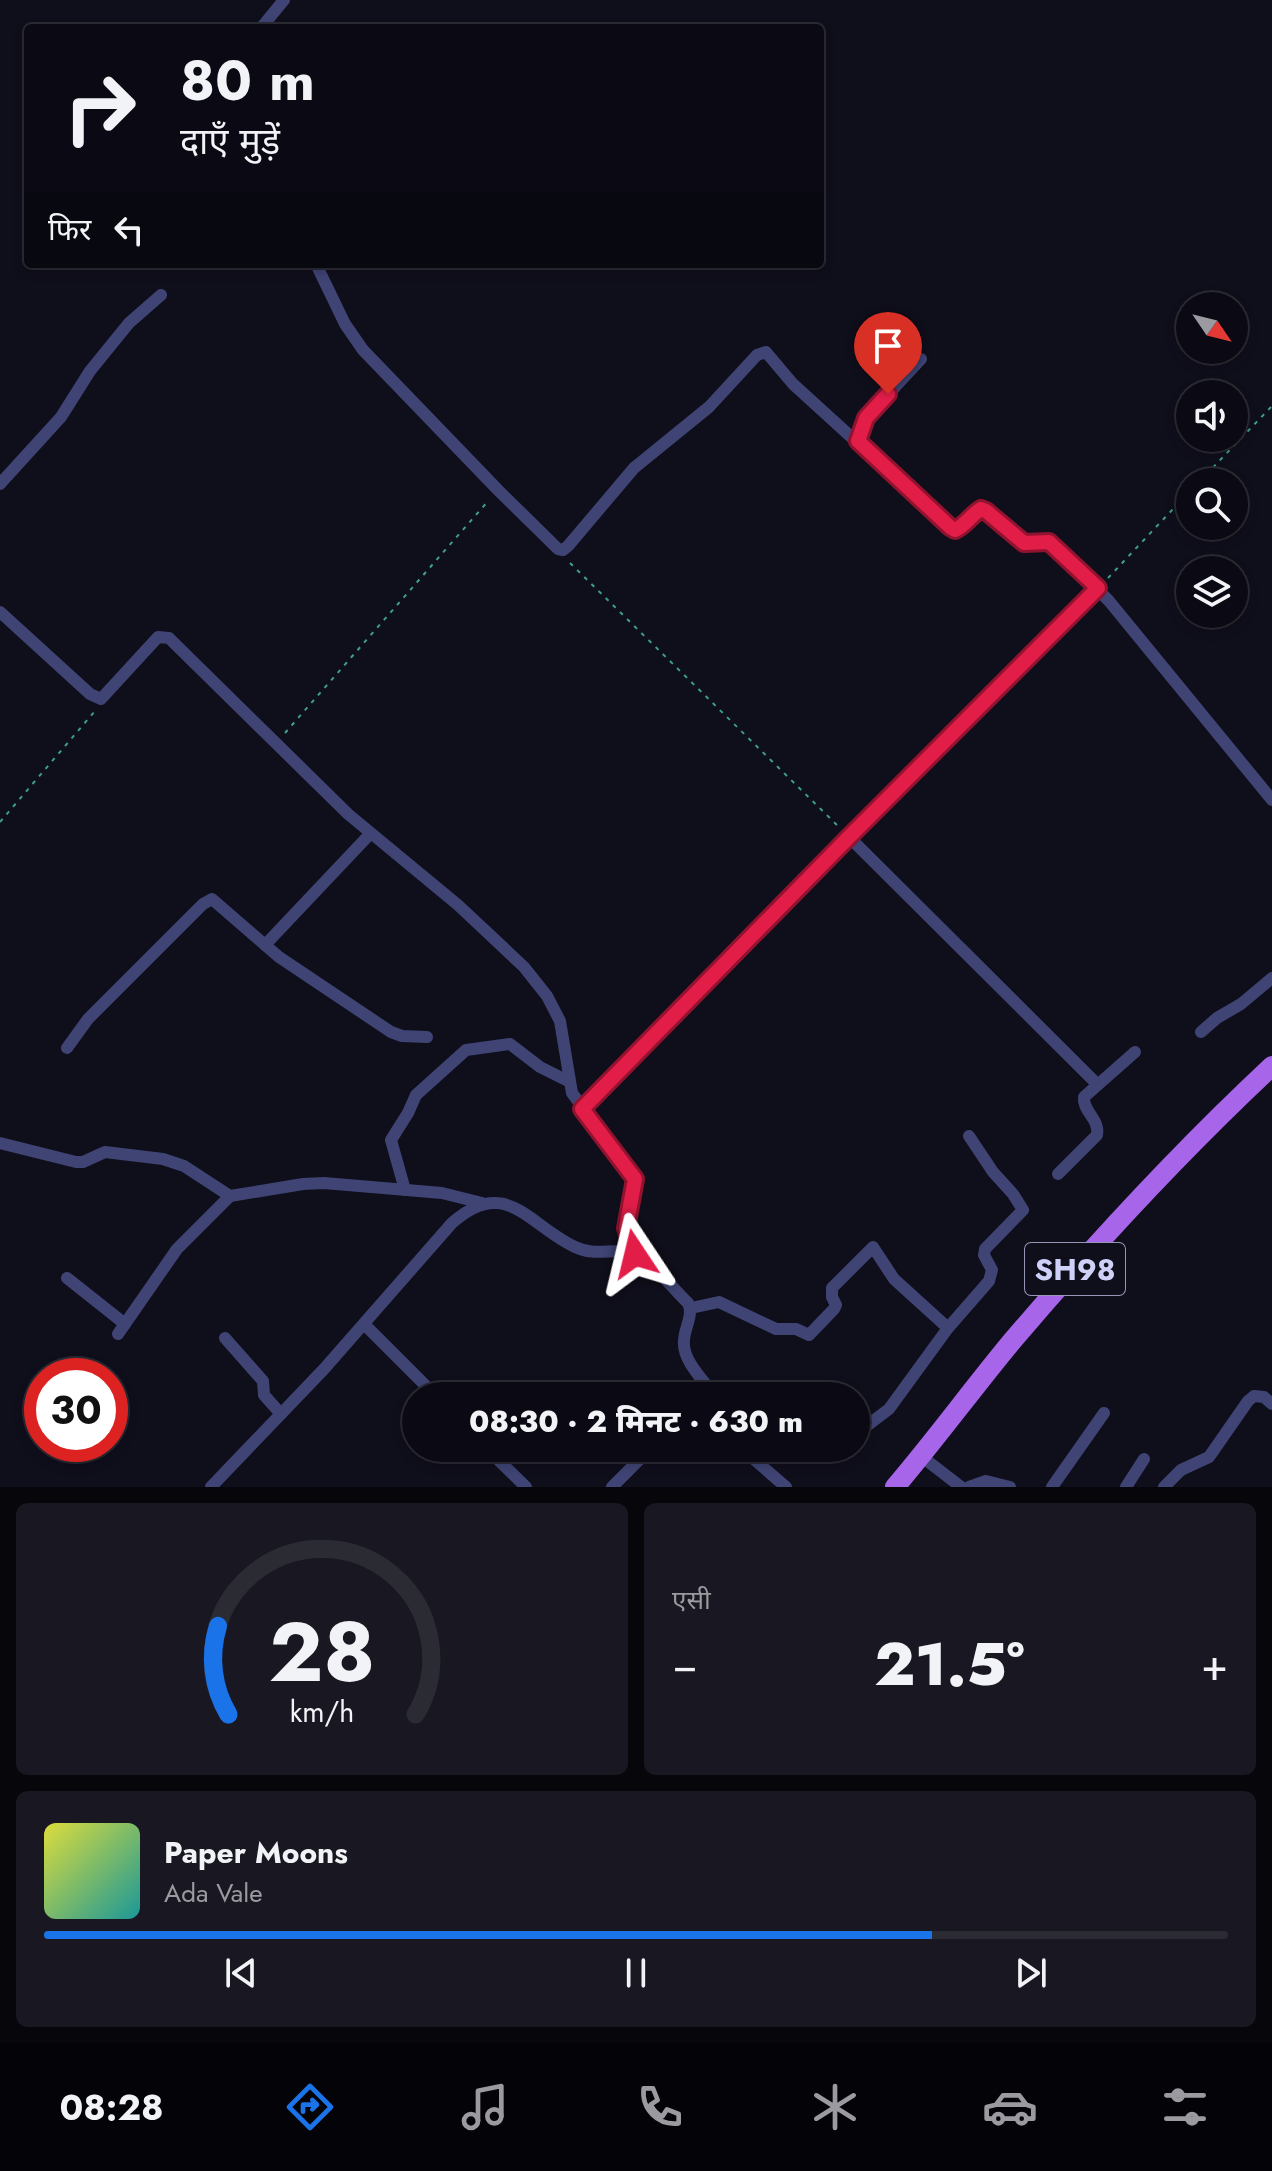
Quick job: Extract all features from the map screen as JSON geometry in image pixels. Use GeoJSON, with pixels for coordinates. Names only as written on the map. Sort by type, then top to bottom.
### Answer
{"type":"FeatureCollection","features":[{"type":"Feature","properties":{"kind":"main road","name":"SH98"},"geometry":{"type":"LineString","coordinates":[[895,1487],[1012,1342],[1105,1236],[1196,1137],[1272,1066]]}},
{"type":"Feature","properties":{"kind":"street"},"geometry":{"type":"LineString","coordinates":[[264,24],[284,0]]}},
{"type":"Feature","properties":{"kind":"street"},"geometry":{"type":"LineString","coordinates":[[318,268],[353,337],[550,543],[563,550],[634,468],[709,407],[762,352],[770,356],[793,384],[955,530],[981,509],[1024,543],[1049,542],[1098,588],[1272,800]]}},
{"type":"Feature","properties":{"kind":"street"},"geometry":{"type":"LineString","coordinates":[[0,484],[61,417],[108,347],[139,312],[161,295]]}},
{"type":"Feature","properties":{"kind":"street"},"geometry":{"type":"LineString","coordinates":[[858,441],[866,418],[921,359]]}},
{"type":"Feature","properties":{"kind":"street"},"geometry":{"type":"LineString","coordinates":[[582,1109],[1098,588]]}},
{"type":"Feature","properties":{"kind":"street"},"geometry":{"type":"LineString","coordinates":[[0,612],[90,694],[101,699],[153,641],[163,636],[169,638],[370,834],[470,915],[532,976],[560,1021],[572,1093],[635,1179],[626,1224],[635,1254]]}},
{"type":"Feature","properties":{"kind":"street"},"geometry":{"type":"LineString","coordinates":[[265,945],[370,834]]}},
{"type":"Feature","properties":{"kind":"street"},"geometry":{"type":"LineString","coordinates":[[849,837],[1097,1084]]}},
{"type":"Feature","properties":{"kind":"street"},"geometry":{"type":"LineString","coordinates":[[67,1048],[88,1019],[207,900],[216,901],[265,945],[391,1032],[402,1036],[427,1037]]}},
{"type":"Feature","properties":{"kind":"street"},"geometry":{"type":"LineString","coordinates":[[1201,1032],[1272,978]]}},
{"type":"Feature","properties":{"kind":"street"},"geometry":{"type":"LineString","coordinates":[[405,1190],[391,1146],[393,1135],[421,1088],[466,1050],[510,1044],[540,1067],[570,1082]]}},
{"type":"Feature","properties":{"kind":"street"},"geometry":{"type":"LineString","coordinates":[[1058,1174],[1097,1135],[1097,1125],[1082,1101],[1135,1052]]}},
{"type":"Feature","properties":{"kind":"street"},"geometry":{"type":"LineString","coordinates":[[870,1423],[889,1409],[948,1328],[992,1275],[984,1255],[988,1244],[1023,1210],[969,1136]]}},
{"type":"Feature","properties":{"kind":"street"},"geometry":{"type":"LineString","coordinates":[[0,1143],[76,1162],[105,1152],[163,1159],[184,1166],[230,1196]]}},
{"type":"Feature","properties":{"kind":"street"},"geometry":{"type":"LineString","coordinates":[[67,1278],[122,1329],[177,1249],[230,1196],[314,1183],[453,1194],[482,1203],[512,1207],[568,1244],[585,1251],[635,1254],[691,1308]]}},
{"type":"Feature","properties":{"kind":"street"},"geometry":{"type":"LineString","coordinates":[[211,1487],[364,1324],[452,1223],[465,1211],[482,1203]]}},
{"type":"Feature","properties":{"kind":"street"},"geometry":{"type":"LineString","coordinates":[[691,1308],[719,1302],[776,1329],[796,1329],[809,1335],[836,1305],[832,1288],[873,1247],[894,1279],[948,1328]]}},
{"type":"Feature","properties":{"kind":"street"},"geometry":{"type":"LineString","coordinates":[[691,1308],[684,1346],[702,1382]]}},
{"type":"Feature","properties":{"kind":"street"},"geometry":{"type":"LineString","coordinates":[[364,1324],[422,1382]]}},
{"type":"Feature","properties":{"kind":"street"},"geometry":{"type":"LineString","coordinates":[[225,1338],[263,1381],[264,1395],[281,1414]]}},
{"type":"Feature","properties":{"kind":"street"},"geometry":{"type":"LineString","coordinates":[[1164,1487],[1181,1470],[1209,1457],[1248,1401],[1259,1395],[1272,1404]]}},
{"type":"Feature","properties":{"kind":"street"},"geometry":{"type":"LineString","coordinates":[[1052,1487],[1104,1413]]}},
{"type":"Feature","properties":{"kind":"street"},"geometry":{"type":"LineString","coordinates":[[921,1456],[961,1487]]}},
{"type":"Feature","properties":{"kind":"street"},"geometry":{"type":"LineString","coordinates":[[1126,1487],[1144,1459]]}},
{"type":"Feature","properties":{"kind":"street"},"geometry":{"type":"LineString","coordinates":[[500,1462],[526,1487]]}},
{"type":"Feature","properties":{"kind":"street"},"geometry":{"type":"LineString","coordinates":[[612,1487],[637,1462]]}},
{"type":"Feature","properties":{"kind":"street"},"geometry":{"type":"LineString","coordinates":[[757,1462],[786,1487]]}},
{"type":"Feature","properties":{"kind":"street"},"geometry":{"type":"LineString","coordinates":[[969,1487],[986,1481],[1010,1487]]}},
{"type":"Feature","properties":{"kind":"path"},"geometry":{"type":"LineString","coordinates":[[1212,468],[1272,406]]}},
{"type":"Feature","properties":{"kind":"path"},"geometry":{"type":"LineString","coordinates":[[277,743],[498,490]]}},
{"type":"Feature","properties":{"kind":"path"},"geometry":{"type":"LineString","coordinates":[[1098,588],[1176,506]]}},
{"type":"Feature","properties":{"kind":"path"},"geometry":{"type":"LineString","coordinates":[[563,550],[568,561],[849,837]]}},
{"type":"Feature","properties":{"kind":"path"},"geometry":{"type":"LineString","coordinates":[[0,822],[83,728],[101,699]]}},
{"type":"Feature","properties":{"kind":"route"},"geometry":{"type":"LineString","coordinates":[[635,1254],[626,1228],[635,1179],[582,1109],[1098,588],[1055,545],[1044,541],[1030,544],[1018,541],[986,511],[981,509],[960,528],[955,530],[950,527],[858,441],[866,418],[888,394]]}}]}
